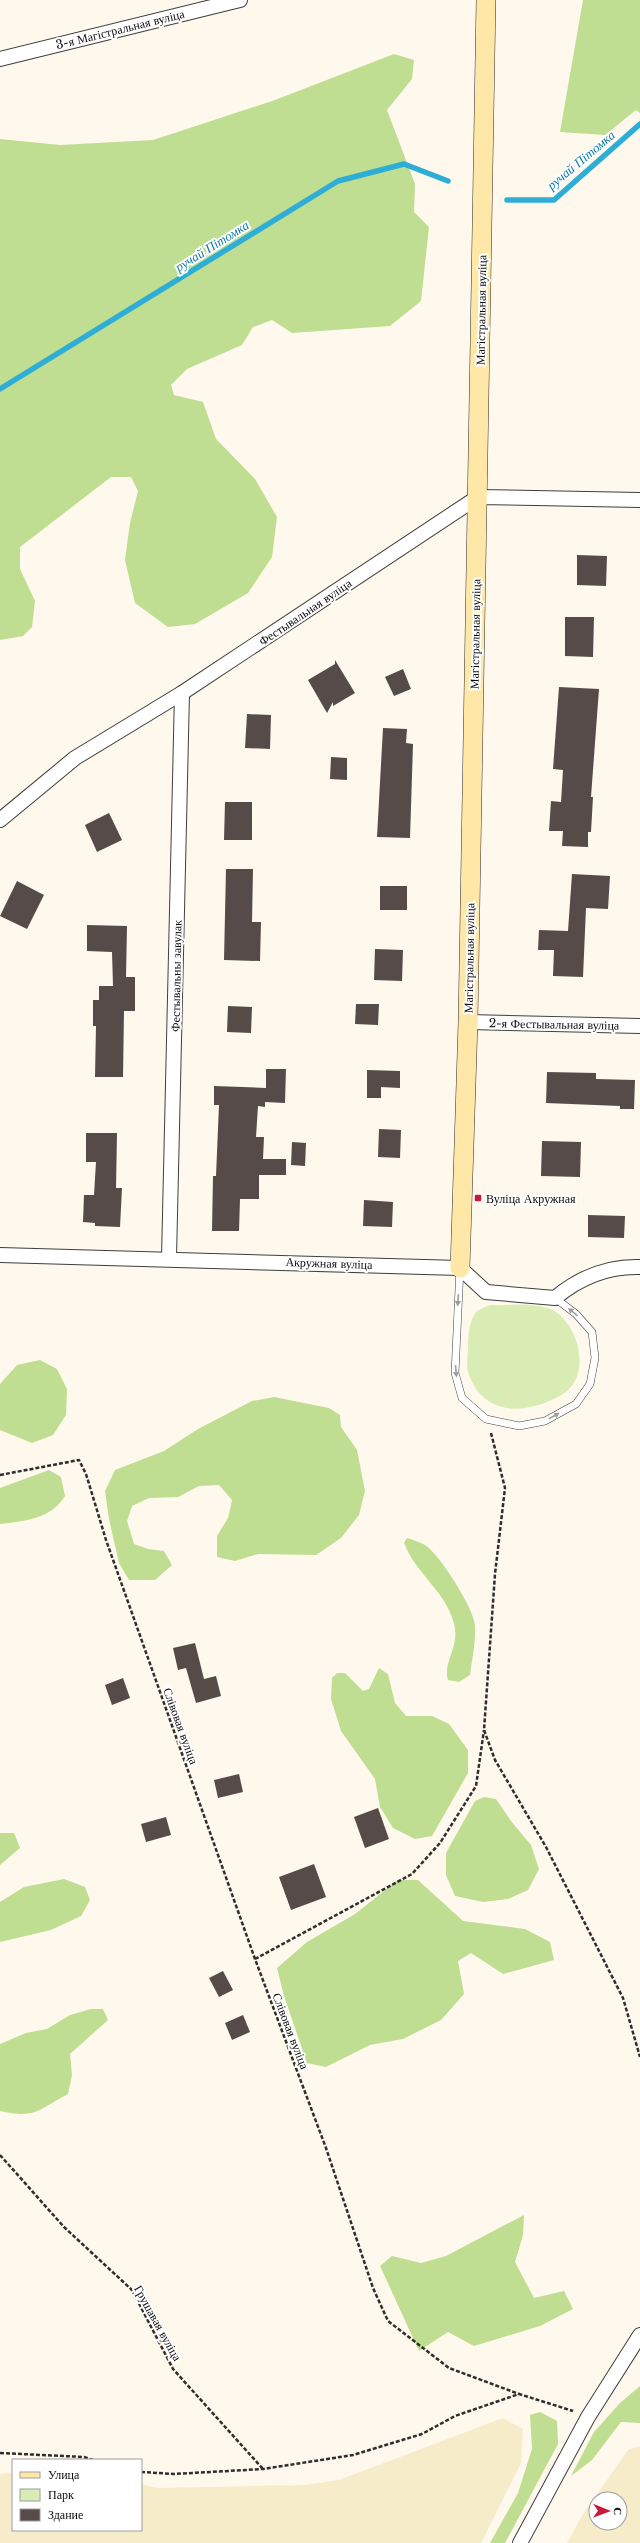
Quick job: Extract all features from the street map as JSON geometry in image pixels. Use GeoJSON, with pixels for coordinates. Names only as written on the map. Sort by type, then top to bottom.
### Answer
{"type":"FeatureCollection","features":[{"type":"Feature","properties":{"kind":"street","name":"3-я Магістральная вуліца"},"geometry":{"type":"LineString","coordinates":[[0,59],[240,0]]}},
{"type":"Feature","properties":{"kind":"street","name":"Магістральная вуліца"},"geometry":{"type":"LineString","coordinates":[[460,1268],[468,1022],[486,0]]}},
{"type":"Feature","properties":{"kind":"street"},"geometry":{"type":"LineString","coordinates":[[478,498],[640,500]]}},
{"type":"Feature","properties":{"kind":"street","name":"Фестывальная вуліца"},"geometry":{"type":"LineString","coordinates":[[0,820],[75,758],[182,693],[478,498]]}},
{"type":"Feature","properties":{"kind":"street","name":"Фестывальны завулак"},"geometry":{"type":"LineString","coordinates":[[169,1258],[182,693]]}},
{"type":"Feature","properties":{"kind":"street","name":"2-я Фестывальная вуліца"},"geometry":{"type":"LineString","coordinates":[[468,1022],[640,1026]]}},
{"type":"Feature","properties":{"kind":"street","name":"Акружная вуліца"},"geometry":{"type":"LineString","coordinates":[[0,1255],[169,1258],[460,1268]]}},
{"type":"Feature","properties":{"kind":"street"},"geometry":{"type":"LineString","coordinates":[[460,1268],[486,1292],[555,1298],[572,1284],[616,1266],[640,1267]]}},
{"type":"Feature","properties":{"kind":"street"},"geometry":{"type":"LineString","coordinates":[[520,2543],[588,2417],[640,2335]]}},
{"type":"Feature","properties":{"kind":"lane"},"geometry":{"type":"LineString","coordinates":[[460,1268],[455,1373],[462,1398],[486,1420],[519,1426],[545,1421],[576,1404],[590,1384],[595,1358],[592,1332],[576,1314],[555,1298]]}},
{"type":"Feature","properties":{"kind":"path"},"geometry":{"type":"LineString","coordinates":[[255,1959],[412,1874],[440,1843],[476,1786],[484,1730],[495,1574],[505,1488],[497,1450],[486,1420]]}},
{"type":"Feature","properties":{"kind":"path","name":"Слівовая вуліца"},"geometry":{"type":"LineString","coordinates":[[0,1475],[79,1460],[86,1474],[106,1540],[128,1603],[255,1959],[326,2148],[373,2288],[388,2321],[449,2368],[519,2394],[588,2417]]}},
{"type":"Feature","properties":{"kind":"path"},"geometry":{"type":"LineString","coordinates":[[484,1730],[495,1760],[546,1847],[622,1998],[640,2057]]}},
{"type":"Feature","properties":{"kind":"path","name":"Грушавая вуліца"},"geometry":{"type":"LineString","coordinates":[[0,2155],[64,2227],[132,2290],[173,2369],[263,2469]]}},
{"type":"Feature","properties":{"kind":"path"},"geometry":{"type":"LineString","coordinates":[[142,2472],[174,2474],[263,2469],[353,2456],[422,2434],[455,2416],[519,2394]]}},
{"type":"Feature","properties":{"kind":"path"},"geometry":{"type":"LineString","coordinates":[[0,2453],[84,2457],[90,2459]]}},
{"type":"Feature","properties":{"kind":"shaded area"},"geometry":{"type":"Polygon","coordinates":[[[503,2418],[523,2429],[521,2463],[481,2543],[0,2543],[0,2474],[12,2473],[12,2531],[142,2531],[142,2484],[157,2488],[304,2485],[339,2480],[503,2418]]]}},
{"type":"Feature","properties":{"kind":"shaded area"},"geometry":{"type":"Polygon","coordinates":[[[640,2446],[640,2543],[567,2543],[588,2507],[588,2531],[628,2531],[628,2491],[599,2491],[628,2450],[640,2446]]]}},
{"type":"Feature","properties":{"kind":"green space"},"geometry":{"type":"Polygon","coordinates":[[[583,0],[640,0],[640,113],[636,110],[605,135],[560,132],[583,0]]]}},
{"type":"Feature","properties":{"kind":"green space"},"geometry":{"type":"Polygon","coordinates":[[[394,54],[414,60],[412,79],[387,110],[415,184],[414,212],[429,227],[421,301],[390,326],[292,333],[272,320],[253,327],[242,345],[187,369],[171,385],[174,395],[203,402],[216,439],[255,479],[277,517],[272,557],[248,593],[195,624],[168,627],[135,603],[125,560],[130,523],[138,491],[131,477],[111,477],[20,547],[20,569],[35,601],[32,627],[23,636],[0,640],[0,139],[60,145],[153,140],[275,100],[394,54]]]}},
{"type":"Feature","properties":{"kind":"green space"},"geometry":{"type":"Polygon","coordinates":[[[490,1305],[533,1305],[541,1306],[556,1312],[571,1329],[579,1353],[577,1376],[572,1386],[563,1394],[549,1401],[536,1406],[522,1408],[508,1408],[495,1405],[484,1398],[475,1387],[467,1369],[468,1339],[469,1329],[476,1312],[490,1305]]]}},
{"type":"Feature","properties":{"kind":"green space"},"geometry":{"type":"Polygon","coordinates":[[[40,1360],[57,1369],[67,1389],[66,1415],[53,1435],[32,1443],[0,1430],[0,1384],[17,1365],[40,1360]]]}},
{"type":"Feature","properties":{"kind":"green space"},"geometry":{"type":"Polygon","coordinates":[[[274,1397],[329,1408],[340,1415],[341,1427],[357,1450],[365,1491],[359,1515],[341,1538],[316,1555],[258,1554],[235,1561],[217,1557],[217,1536],[228,1518],[232,1500],[219,1485],[199,1486],[178,1497],[149,1498],[132,1506],[127,1521],[134,1544],[148,1549],[164,1551],[172,1565],[155,1580],[129,1580],[119,1563],[109,1519],[105,1491],[115,1470],[164,1451],[198,1429],[252,1401],[274,1397]]]}},
{"type":"Feature","properties":{"kind":"green space"},"geometry":{"type":"Polygon","coordinates":[[[49,1470],[61,1477],[65,1496],[59,1504],[52,1510],[37,1518],[0,1524],[0,1488],[49,1470]]]}},
{"type":"Feature","properties":{"kind":"green space"},"geometry":{"type":"Polygon","coordinates":[[[407,1538],[425,1545],[439,1559],[455,1582],[473,1617],[475,1625],[475,1638],[470,1675],[459,1682],[448,1680],[447,1674],[447,1668],[455,1636],[452,1617],[447,1605],[409,1554],[404,1543],[407,1538]]]}},
{"type":"Feature","properties":{"kind":"green space"},"geometry":{"type":"Polygon","coordinates":[[[379,1668],[388,1674],[395,1703],[406,1716],[432,1716],[449,1724],[468,1750],[468,1773],[432,1836],[415,1839],[393,1828],[380,1807],[375,1779],[341,1731],[331,1699],[332,1678],[337,1673],[345,1673],[363,1691],[369,1689],[379,1668]]]}},
{"type":"Feature","properties":{"kind":"green space"},"geometry":{"type":"Polygon","coordinates":[[[484,1797],[496,1799],[511,1821],[531,1845],[539,1869],[528,1890],[508,1899],[483,1902],[455,1896],[446,1875],[446,1853],[475,1801],[484,1797]]]}},
{"type":"Feature","properties":{"kind":"green space"},"geometry":{"type":"Polygon","coordinates":[[[0,1833],[14,1833],[20,1848],[0,1865],[0,1833]]]}},
{"type":"Feature","properties":{"kind":"green space"},"geometry":{"type":"Polygon","coordinates":[[[64,1879],[85,1887],[90,1900],[81,1916],[51,1930],[0,1942],[0,1902],[24,1887],[64,1879]]]}},
{"type":"Feature","properties":{"kind":"green space"},"geometry":{"type":"Polygon","coordinates":[[[398,1880],[418,1880],[463,1921],[525,1929],[550,1942],[554,1960],[503,1974],[471,1953],[458,1961],[464,1994],[441,2020],[403,2039],[370,2045],[326,2067],[307,2063],[284,1996],[277,1968],[307,1942],[355,1914],[398,1880]]]}},
{"type":"Feature","properties":{"kind":"green space"},"geometry":{"type":"Polygon","coordinates":[[[91,2009],[103,2009],[108,2020],[70,2054],[72,2075],[68,2094],[36,2112],[22,2114],[0,2111],[0,2044],[26,2033],[47,2029],[70,2015],[91,2009]]]}},
{"type":"Feature","properties":{"kind":"green space"},"geometry":{"type":"Polygon","coordinates":[[[524,2215],[523,2235],[515,2262],[534,2298],[564,2291],[573,2309],[540,2326],[474,2346],[448,2332],[419,2351],[380,2266],[392,2256],[421,2263],[446,2256],[524,2215]]]}},
{"type":"Feature","properties":{"kind":"green space"},"geometry":{"type":"Polygon","coordinates":[[[640,2386],[640,2423],[621,2422],[592,2460],[571,2476],[594,2432],[620,2403],[640,2386]]]}},
{"type":"Feature","properties":{"kind":"green space"},"geometry":{"type":"Polygon","coordinates":[[[540,2412],[557,2421],[558,2444],[505,2543],[490,2543],[518,2493],[532,2449],[530,2415],[540,2412]]]}},
{"type":"Feature","properties":{"kind":"building"},"geometry":{"type":"Polygon","coordinates":[[[577,555],[607,556],[606,586],[577,585],[577,555]]]}},
{"type":"Feature","properties":{"kind":"building"},"geometry":{"type":"Polygon","coordinates":[[[565,617],[594,617],[593,657],[565,656],[565,617]]]}},
{"type":"Feature","properties":{"kind":"building"},"geometry":{"type":"Polygon","coordinates":[[[335,660],[355,693],[333,706],[333,702],[327,713],[308,680],[335,664],[335,660]]]}},
{"type":"Feature","properties":{"kind":"building"},"geometry":{"type":"Polygon","coordinates":[[[403,669],[411,689],[394,696],[385,677],[403,669]]]}},
{"type":"Feature","properties":{"kind":"building"},"geometry":{"type":"Polygon","coordinates":[[[559,687],[599,689],[591,797],[593,797],[591,832],[588,832],[588,847],[562,846],[563,831],[549,831],[551,801],[561,802],[563,770],[553,769],[559,687]]]}},
{"type":"Feature","properties":{"kind":"building"},"geometry":{"type":"Polygon","coordinates":[[[247,714],[271,715],[270,749],[245,748],[247,714]]]}},
{"type":"Feature","properties":{"kind":"building"},"geometry":{"type":"Polygon","coordinates":[[[383,728],[407,729],[406,743],[413,744],[410,838],[377,837],[383,728]]]}},
{"type":"Feature","properties":{"kind":"building"},"geometry":{"type":"Polygon","coordinates":[[[331,757],[347,758],[347,780],[330,779],[331,757]]]}},
{"type":"Feature","properties":{"kind":"building"},"geometry":{"type":"Polygon","coordinates":[[[225,802],[252,802],[252,840],[224,840],[225,802]]]}},
{"type":"Feature","properties":{"kind":"building"},"geometry":{"type":"Polygon","coordinates":[[[109,813],[122,840],[97,852],[85,825],[109,813]]]}},
{"type":"Feature","properties":{"kind":"building"},"geometry":{"type":"Polygon","coordinates":[[[226,869],[253,869],[252,922],[261,922],[260,961],[224,960],[226,869]]]}},
{"type":"Feature","properties":{"kind":"building"},"geometry":{"type":"Polygon","coordinates":[[[572,874],[610,876],[608,909],[586,908],[583,977],[553,976],[554,950],[538,950],[539,930],[568,931],[572,874]]]}},
{"type":"Feature","properties":{"kind":"building"},"geometry":{"type":"Polygon","coordinates":[[[17,881],[44,895],[27,929],[0,916],[17,881]]]}},
{"type":"Feature","properties":{"kind":"building"},"geometry":{"type":"Polygon","coordinates":[[[380,886],[407,886],[407,910],[380,910],[380,886]]]}},
{"type":"Feature","properties":{"kind":"building"},"geometry":{"type":"Polygon","coordinates":[[[87,925],[127,926],[126,977],[135,977],[135,1011],[124,1011],[123,1077],[95,1077],[96,1026],[93,1026],[93,1000],[99,1000],[99,986],[113,986],[112,952],[87,951],[87,925]]]}},
{"type":"Feature","properties":{"kind":"building"},"geometry":{"type":"Polygon","coordinates":[[[375,949],[403,950],[402,981],[374,980],[375,949]]]}},
{"type":"Feature","properties":{"kind":"building"},"geometry":{"type":"Polygon","coordinates":[[[356,1004],[379,1004],[378,1025],[355,1024],[356,1004]]]}},
{"type":"Feature","properties":{"kind":"building"},"geometry":{"type":"Polygon","coordinates":[[[228,1006],[252,1007],[251,1033],[227,1032],[228,1006]]]}},
{"type":"Feature","properties":{"kind":"building"},"geometry":{"type":"Polygon","coordinates":[[[266,1069],[286,1069],[285,1103],[265,1102],[265,1107],[258,1106],[256,1137],[264,1137],[263,1159],[286,1159],[286,1175],[259,1175],[259,1199],[240,1199],[239,1231],[212,1231],[213,1176],[216,1176],[219,1105],[214,1105],[214,1086],[266,1088],[266,1069]]]}},
{"type":"Feature","properties":{"kind":"building"},"geometry":{"type":"Polygon","coordinates":[[[367,1070],[400,1071],[400,1088],[381,1087],[381,1098],[367,1098],[367,1070]]]}},
{"type":"Feature","properties":{"kind":"building"},"geometry":{"type":"Polygon","coordinates":[[[547,1072],[596,1073],[596,1079],[635,1080],[634,1109],[620,1109],[620,1106],[546,1103],[547,1072]]]}},
{"type":"Feature","properties":{"kind":"building"},"geometry":{"type":"Polygon","coordinates":[[[379,1129],[401,1130],[400,1158],[378,1157],[379,1129]]]}},
{"type":"Feature","properties":{"kind":"building"},"geometry":{"type":"Polygon","coordinates":[[[86,1133],[117,1133],[116,1188],[122,1188],[120,1227],[95,1226],[95,1223],[83,1222],[84,1195],[94,1195],[96,1162],[86,1162],[86,1133]]]}},
{"type":"Feature","properties":{"kind":"building"},"geometry":{"type":"Polygon","coordinates":[[[542,1141],[581,1142],[580,1177],[541,1176],[542,1141]]]}},
{"type":"Feature","properties":{"kind":"building"},"geometry":{"type":"Polygon","coordinates":[[[292,1142],[306,1143],[305,1166],[291,1165],[292,1142]]]}},
{"type":"Feature","properties":{"kind":"building"},"geometry":{"type":"Polygon","coordinates":[[[364,1200],[393,1202],[392,1227],[363,1226],[364,1200]]]}},
{"type":"Feature","properties":{"kind":"building"},"geometry":{"type":"Polygon","coordinates":[[[588,1215],[625,1216],[624,1238],[588,1237],[588,1215]]]}},
{"type":"Feature","properties":{"kind":"building"},"geometry":{"type":"Polygon","coordinates":[[[195,1643],[204,1679],[216,1676],[221,1696],[196,1703],[186,1668],[178,1670],[173,1648],[195,1643]]]}},
{"type":"Feature","properties":{"kind":"building"},"geometry":{"type":"Polygon","coordinates":[[[123,1678],[130,1698],[112,1705],[105,1685],[123,1678]]]}},
{"type":"Feature","properties":{"kind":"building"},"geometry":{"type":"Polygon","coordinates":[[[239,1774],[243,1792],[218,1798],[214,1780],[239,1774]]]}},
{"type":"Feature","properties":{"kind":"building"},"geometry":{"type":"Polygon","coordinates":[[[378,1808],[389,1839],[365,1848],[354,1817],[378,1808]]]}},
{"type":"Feature","properties":{"kind":"building"},"geometry":{"type":"Polygon","coordinates":[[[166,1817],[171,1835],[146,1842],[141,1824],[166,1817]]]}},
{"type":"Feature","properties":{"kind":"building"},"geometry":{"type":"Polygon","coordinates":[[[314,1864],[326,1897],[291,1910],[279,1877],[314,1864]]]}},
{"type":"Feature","properties":{"kind":"building"},"geometry":{"type":"Polygon","coordinates":[[[223,1971],[233,1990],[219,1997],[209,1978],[223,1971]]]}},
{"type":"Feature","properties":{"kind":"building"},"geometry":{"type":"Polygon","coordinates":[[[243,2015],[250,2032],[232,2040],[225,2023],[243,2015]]]}},
{"type":"Feature","properties":{"kind":"waterway","name":"ручай Пітомка"},"geometry":{"type":"LineString","coordinates":[[507,200],[554,200],[640,124]]}},
{"type":"Feature","properties":{"kind":"waterway","name":"ручай Пітомка"},"geometry":{"type":"LineString","coordinates":[[0,389],[338,181],[404,164],[448,181]]}},
{"type":"Feature","properties":{"kind":"place","name":"Вуліца Акружная"},"geometry":{"type":"Point","coordinates":[478,1198]}}]}
